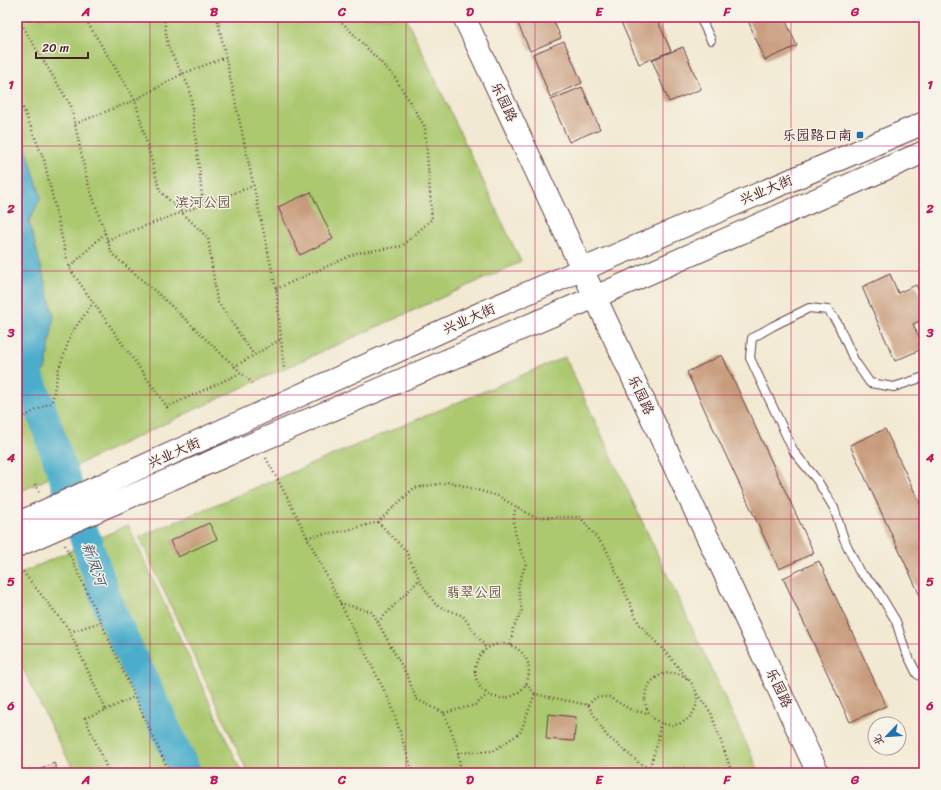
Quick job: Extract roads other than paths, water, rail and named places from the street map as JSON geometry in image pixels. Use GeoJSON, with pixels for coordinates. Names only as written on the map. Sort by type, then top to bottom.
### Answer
{"type":"FeatureCollection","features":[{"type":"Feature","properties":{"kind":"main road","name":"乐园路"},"geometry":{"type":"LineString","coordinates":[[464,17],[818,773]]}},
{"type":"Feature","properties":{"kind":"main road","name":"兴业大街"},"geometry":{"type":"LineString","coordinates":[[23,532],[93,489],[488,310],[924,123]]}},
{"type":"Feature","properties":{"kind":"main road","name":"兴业大街"},"geometry":{"type":"LineString","coordinates":[[23,532],[101,509],[595,297],[924,152]]}},
{"type":"Feature","properties":{"kind":"lane"},"geometry":{"type":"LineString","coordinates":[[700,17],[711,40]]}},
{"type":"Feature","properties":{"kind":"lane"},"geometry":{"type":"LineString","coordinates":[[924,377],[894,387],[870,383],[854,360],[838,324],[828,310],[809,308],[752,338],[750,358],[794,452],[817,480],[834,508],[844,539],[859,571],[876,588],[896,621],[905,650],[917,674],[924,678]]}},
{"type":"Feature","properties":{"kind":"water"},"geometry":{"type":"Polygon","coordinates":[[[17,121],[41,197],[29,221],[54,316],[46,368],[34,383],[40,397],[17,408],[17,121]]]}},
{"type":"Feature","properties":{"kind":"waterway","name":"新凤河"},"geometry":{"type":"LineString","coordinates":[[17,349],[38,401],[110,610],[186,773]]}},
{"type":"Feature","properties":{"kind":"place","name":"乐园路口南"},"geometry":{"type":"Point","coordinates":[860,135]}},
{"type":"Feature","properties":{"kind":"park label","name":"滨河公园"},"geometry":{"type":"Point","coordinates":[203,202]}},
{"type":"Feature","properties":{"kind":"park label","name":"翡翠公园"},"geometry":{"type":"Point","coordinates":[474,592]}}]}
